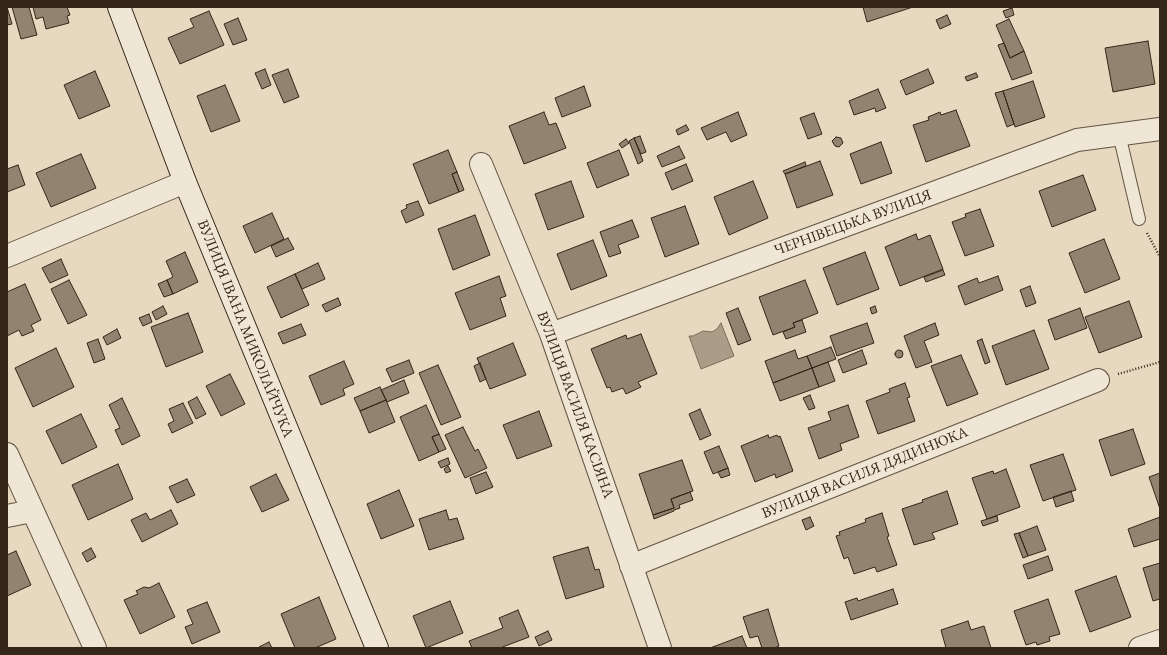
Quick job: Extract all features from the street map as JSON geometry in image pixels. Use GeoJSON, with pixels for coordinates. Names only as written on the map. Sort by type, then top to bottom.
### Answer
{"type":"FeatureCollection","features":[{"type":"Feature","properties":{"kind":"street","name":"ВУЛИЦЯ ІВАНА МИКОЛАЙЧУКА"},"geometry":{"type":"LineString","coordinates":[[119,7],[185,182],[377,648]]}},
{"type":"Feature","properties":{"kind":"street","name":"ЧЕРНІВЕЦЬКА ВУЛИЦЯ"},"geometry":{"type":"LineString","coordinates":[[551,334],[1077,140],[1160,129]]}},
{"type":"Feature","properties":{"kind":"street","name":"ВУЛИЦЯ ВАСИЛЯ КАСІЯНА"},"geometry":{"type":"LineString","coordinates":[[481,164],[551,334],[660,648]]}},
{"type":"Feature","properties":{"kind":"street"},"geometry":{"type":"LineString","coordinates":[[7,256],[185,182]]}},
{"type":"Feature","properties":{"kind":"street","name":"ВУЛИЦЯ ВАСИЛЯ ДЯДИНЮКА"},"geometry":{"type":"LineString","coordinates":[[631,566],[1098,380]]}},
{"type":"Feature","properties":{"kind":"street"},"geometry":{"type":"LineString","coordinates":[[7,454],[95,648]]}},
{"type":"Feature","properties":{"kind":"street"},"geometry":{"type":"LineString","coordinates":[[7,516],[32,511]]}},
{"type":"Feature","properties":{"kind":"street"},"geometry":{"type":"LineString","coordinates":[[1140,648],[1160,641]]}},
{"type":"Feature","properties":{"kind":"lane"},"geometry":{"type":"LineString","coordinates":[[1119,134],[1139,219]]}},
{"type":"Feature","properties":{"kind":"path"},"geometry":{"type":"LineString","coordinates":[[1139,219],[1160,257]]}},
{"type":"Feature","properties":{"kind":"path"},"geometry":{"type":"LineString","coordinates":[[1098,380],[1160,362]]}},
{"type":"Feature","properties":{"kind":"shaded area"},"geometry":{"type":"Polygon","coordinates":[[[721,323],[734,356],[701,369],[689,336],[693,336],[703,331],[712,332],[717,329],[721,323]]]}},
{"type":"Feature","properties":{"kind":"building"},"geometry":{"type":"Polygon","coordinates":[[[7,7],[12,24],[7,25],[7,7]]]}},
{"type":"Feature","properties":{"kind":"building"},"geometry":{"type":"Polygon","coordinates":[[[12,7],[29,7],[37,35],[21,39],[12,7]]]}},
{"type":"Feature","properties":{"kind":"building"},"geometry":{"type":"Polygon","coordinates":[[[33,7],[67,7],[70,15],[67,16],[69,23],[46,29],[43,17],[36,19],[33,7]]]}},
{"type":"Feature","properties":{"kind":"building"},"geometry":{"type":"Polygon","coordinates":[[[863,7],[913,7],[867,22],[863,7]]]}},
{"type":"Feature","properties":{"kind":"building"},"geometry":{"type":"Polygon","coordinates":[[[1012,8],[1014,15],[1006,18],[1003,11],[1012,8]]]}},
{"type":"Feature","properties":{"kind":"building"},"geometry":{"type":"Polygon","coordinates":[[[209,11],[224,45],[180,64],[168,38],[194,27],[190,19],[209,11]]]}},
{"type":"Feature","properties":{"kind":"building"},"geometry":{"type":"Polygon","coordinates":[[[947,15],[951,24],[940,29],[936,20],[947,15]]]}},
{"type":"Feature","properties":{"kind":"building"},"geometry":{"type":"Polygon","coordinates":[[[238,18],[247,40],[233,45],[224,24],[238,18]]]}},
{"type":"Feature","properties":{"kind":"building"},"geometry":{"type":"Polygon","coordinates":[[[1009,19],[1024,51],[1010,58],[996,25],[1009,19]]]}},
{"type":"Feature","properties":{"kind":"building"},"geometry":{"type":"Polygon","coordinates":[[[1148,41],[1155,84],[1113,92],[1105,48],[1148,41]]]}},
{"type":"Feature","properties":{"kind":"building"},"geometry":{"type":"Polygon","coordinates":[[[1004,43],[1010,58],[1024,51],[1032,73],[1012,80],[998,45],[1004,43]]]}},
{"type":"Feature","properties":{"kind":"building"},"geometry":{"type":"Polygon","coordinates":[[[265,69],[271,85],[262,89],[255,73],[265,69]]]}},
{"type":"Feature","properties":{"kind":"building"},"geometry":{"type":"Polygon","coordinates":[[[288,69],[299,97],[284,103],[272,75],[288,69]]]}},
{"type":"Feature","properties":{"kind":"building"},"geometry":{"type":"Polygon","coordinates":[[[928,69],[934,83],[906,95],[900,81],[928,69]]]}},
{"type":"Feature","properties":{"kind":"building"},"geometry":{"type":"Polygon","coordinates":[[[95,71],[110,106],[79,119],[64,85],[95,71]]]}},
{"type":"Feature","properties":{"kind":"building"},"geometry":{"type":"Polygon","coordinates":[[[976,73],[978,77],[967,81],[965,77],[976,73]]]}},
{"type":"Feature","properties":{"kind":"building"},"geometry":{"type":"Polygon","coordinates":[[[1033,81],[1045,117],[1015,127],[1003,91],[1033,81]]]}},
{"type":"Feature","properties":{"kind":"building"},"geometry":{"type":"Polygon","coordinates":[[[225,85],[240,121],[211,132],[197,96],[225,85]]]}},
{"type":"Feature","properties":{"kind":"building"},"geometry":{"type":"Polygon","coordinates":[[[584,86],[591,106],[562,117],[555,98],[584,86]]]}},
{"type":"Feature","properties":{"kind":"building"},"geometry":{"type":"Polygon","coordinates":[[[878,89],[886,108],[876,112],[875,108],[854,115],[849,101],[878,89]]]}},
{"type":"Feature","properties":{"kind":"building"},"geometry":{"type":"Polygon","coordinates":[[[1003,91],[1014,124],[1007,127],[995,93],[1003,91]]]}},
{"type":"Feature","properties":{"kind":"building"},"geometry":{"type":"Polygon","coordinates":[[[956,110],[970,146],[926,162],[913,125],[929,120],[928,117],[940,112],[941,115],[956,110]]]}},
{"type":"Feature","properties":{"kind":"building"},"geometry":{"type":"Polygon","coordinates":[[[544,112],[549,125],[556,123],[566,148],[524,164],[509,126],[544,112]]]}},
{"type":"Feature","properties":{"kind":"building"},"geometry":{"type":"Polygon","coordinates":[[[738,112],[747,135],[731,142],[726,132],[707,140],[701,128],[738,112]]]}},
{"type":"Feature","properties":{"kind":"building"},"geometry":{"type":"Polygon","coordinates":[[[814,113],[822,134],[808,139],[800,118],[814,113]]]}},
{"type":"Feature","properties":{"kind":"building"},"geometry":{"type":"Polygon","coordinates":[[[686,125],[689,130],[678,135],[676,130],[686,125]]]}},
{"type":"Feature","properties":{"kind":"building"},"geometry":{"type":"Polygon","coordinates":[[[640,136],[646,152],[641,154],[634,138],[640,136]]]}},
{"type":"Feature","properties":{"kind":"building"},"geometry":{"type":"Polygon","coordinates":[[[836,137],[841,138],[843,143],[839,147],[835,146],[832,141],[836,137]]]}},
{"type":"Feature","properties":{"kind":"building"},"geometry":{"type":"Polygon","coordinates":[[[634,138],[643,161],[638,164],[629,141],[634,138]]]}},
{"type":"Feature","properties":{"kind":"building"},"geometry":{"type":"Polygon","coordinates":[[[626,139],[629,143],[622,148],[619,144],[626,139]]]}},
{"type":"Feature","properties":{"kind":"building"},"geometry":{"type":"Polygon","coordinates":[[[881,142],[892,173],[861,184],[850,154],[881,142]]]}},
{"type":"Feature","properties":{"kind":"building"},"geometry":{"type":"Polygon","coordinates":[[[679,146],[685,158],[662,167],[657,156],[679,146]]]}},
{"type":"Feature","properties":{"kind":"building"},"geometry":{"type":"Polygon","coordinates":[[[448,150],[457,172],[452,174],[459,192],[429,204],[413,164],[448,150]]]}},
{"type":"Feature","properties":{"kind":"building"},"geometry":{"type":"Polygon","coordinates":[[[619,150],[629,175],[597,188],[587,163],[619,150]]]}},
{"type":"Feature","properties":{"kind":"building"},"geometry":{"type":"Polygon","coordinates":[[[81,154],[96,188],[51,207],[36,173],[81,154]]]}},
{"type":"Feature","properties":{"kind":"building"},"geometry":{"type":"Polygon","coordinates":[[[820,161],[833,195],[797,208],[785,174],[820,161]]]}},
{"type":"Feature","properties":{"kind":"building"},"geometry":{"type":"Polygon","coordinates":[[[805,162],[806,166],[785,174],[783,171],[805,162]]]}},
{"type":"Feature","properties":{"kind":"building"},"geometry":{"type":"Polygon","coordinates":[[[686,164],[693,181],[672,190],[665,173],[686,164]]]}},
{"type":"Feature","properties":{"kind":"building"},"geometry":{"type":"Polygon","coordinates":[[[18,165],[25,185],[7,192],[7,169],[18,165]]]}},
{"type":"Feature","properties":{"kind":"building"},"geometry":{"type":"Polygon","coordinates":[[[457,172],[464,190],[459,192],[452,174],[457,172]]]}},
{"type":"Feature","properties":{"kind":"building"},"geometry":{"type":"Polygon","coordinates":[[[1083,175],[1096,210],[1052,227],[1039,191],[1083,175]]]}},
{"type":"Feature","properties":{"kind":"building"},"geometry":{"type":"Polygon","coordinates":[[[571,181],[584,217],[548,230],[535,194],[571,181]]]}},
{"type":"Feature","properties":{"kind":"building"},"geometry":{"type":"Polygon","coordinates":[[[753,181],[768,218],[729,235],[714,197],[753,181]]]}},
{"type":"Feature","properties":{"kind":"building"},"geometry":{"type":"Polygon","coordinates":[[[418,201],[424,215],[406,223],[401,211],[407,208],[406,205],[418,201]]]}},
{"type":"Feature","properties":{"kind":"building"},"geometry":{"type":"Polygon","coordinates":[[[685,206],[699,244],[665,257],[651,218],[685,206]]]}},
{"type":"Feature","properties":{"kind":"building"},"geometry":{"type":"Polygon","coordinates":[[[980,209],[994,246],[965,256],[952,222],[966,217],[965,214],[980,209]]]}},
{"type":"Feature","properties":{"kind":"building"},"geometry":{"type":"Polygon","coordinates":[[[272,213],[284,239],[255,253],[243,226],[272,213]]]}},
{"type":"Feature","properties":{"kind":"building"},"geometry":{"type":"Polygon","coordinates":[[[475,215],[490,255],[453,270],[438,229],[475,215]]]}},
{"type":"Feature","properties":{"kind":"building"},"geometry":{"type":"Polygon","coordinates":[[[632,220],[639,237],[618,245],[621,253],[609,257],[600,232],[632,220]]]}},
{"type":"Feature","properties":{"kind":"building"},"geometry":{"type":"Polygon","coordinates":[[[916,234],[918,240],[930,235],[943,269],[900,286],[885,247],[916,234]]]}},
{"type":"Feature","properties":{"kind":"building"},"geometry":{"type":"Polygon","coordinates":[[[288,238],[294,249],[276,257],[271,246],[288,238]]]}},
{"type":"Feature","properties":{"kind":"building"},"geometry":{"type":"Polygon","coordinates":[[[1104,239],[1120,279],[1085,293],[1069,253],[1104,239]]]}},
{"type":"Feature","properties":{"kind":"building"},"geometry":{"type":"Polygon","coordinates":[[[593,240],[607,276],[571,290],[557,254],[593,240]]]}},
{"type":"Feature","properties":{"kind":"building"},"geometry":{"type":"Polygon","coordinates":[[[185,252],[198,282],[173,294],[167,280],[173,277],[166,261],[185,252]]]}},
{"type":"Feature","properties":{"kind":"building"},"geometry":{"type":"Polygon","coordinates":[[[865,252],[879,289],[837,305],[823,268],[865,252]]]}},
{"type":"Feature","properties":{"kind":"building"},"geometry":{"type":"Polygon","coordinates":[[[61,259],[68,275],[50,283],[42,268],[61,259]]]}},
{"type":"Feature","properties":{"kind":"building"},"geometry":{"type":"Polygon","coordinates":[[[318,263],[325,279],[302,289],[295,274],[318,263]]]}},
{"type":"Feature","properties":{"kind":"building"},"geometry":{"type":"Polygon","coordinates":[[[943,270],[945,275],[926,282],[924,277],[943,270]]]}},
{"type":"Feature","properties":{"kind":"building"},"geometry":{"type":"Polygon","coordinates":[[[295,274],[309,305],[281,318],[267,287],[295,274]]]}},
{"type":"Feature","properties":{"kind":"building"},"geometry":{"type":"Polygon","coordinates":[[[499,276],[506,296],[500,298],[506,316],[470,330],[455,293],[499,276]]]}},
{"type":"Feature","properties":{"kind":"building"},"geometry":{"type":"Polygon","coordinates":[[[998,276],[1003,290],[965,305],[958,286],[977,278],[979,283],[998,276]]]}},
{"type":"Feature","properties":{"kind":"building"},"geometry":{"type":"Polygon","coordinates":[[[69,280],[87,315],[68,324],[51,289],[69,280]]]}},
{"type":"Feature","properties":{"kind":"building"},"geometry":{"type":"Polygon","coordinates":[[[167,280],[173,294],[164,297],[158,284],[167,280]]]}},
{"type":"Feature","properties":{"kind":"building"},"geometry":{"type":"Polygon","coordinates":[[[805,280],[818,313],[793,323],[795,327],[773,335],[759,297],[805,280]]]}},
{"type":"Feature","properties":{"kind":"building"},"geometry":{"type":"Polygon","coordinates":[[[25,284],[41,320],[31,325],[34,331],[22,336],[19,330],[7,336],[7,292],[25,284]]]}},
{"type":"Feature","properties":{"kind":"building"},"geometry":{"type":"Polygon","coordinates":[[[1030,286],[1036,303],[1026,307],[1020,290],[1030,286]]]}},
{"type":"Feature","properties":{"kind":"building"},"geometry":{"type":"Polygon","coordinates":[[[338,298],[341,305],[326,312],[322,305],[338,298]]]}},
{"type":"Feature","properties":{"kind":"building"},"geometry":{"type":"Polygon","coordinates":[[[1129,301],[1142,337],[1099,353],[1085,317],[1129,301]]]}},
{"type":"Feature","properties":{"kind":"building"},"geometry":{"type":"Polygon","coordinates":[[[163,306],[167,314],[156,320],[152,312],[163,306]]]}},
{"type":"Feature","properties":{"kind":"building"},"geometry":{"type":"Polygon","coordinates":[[[875,306],[877,312],[872,314],[870,308],[875,306]]]}},
{"type":"Feature","properties":{"kind":"building"},"geometry":{"type":"Polygon","coordinates":[[[738,308],[751,340],[738,345],[726,313],[738,308]]]}},
{"type":"Feature","properties":{"kind":"building"},"geometry":{"type":"Polygon","coordinates":[[[1080,308],[1087,328],[1055,340],[1048,320],[1080,308]]]}},
{"type":"Feature","properties":{"kind":"building"},"geometry":{"type":"Polygon","coordinates":[[[188,313],[203,352],[166,367],[151,327],[188,313]]]}},
{"type":"Feature","properties":{"kind":"building"},"geometry":{"type":"Polygon","coordinates":[[[149,314],[152,322],[143,326],[139,318],[149,314]]]}},
{"type":"Feature","properties":{"kind":"building"},"geometry":{"type":"Polygon","coordinates":[[[802,320],[806,332],[786,339],[783,332],[795,327],[793,323],[802,320]]]}},
{"type":"Feature","properties":{"kind":"building"},"geometry":{"type":"Polygon","coordinates":[[[867,323],[874,343],[837,356],[830,336],[867,323]]]}},
{"type":"Feature","properties":{"kind":"building"},"geometry":{"type":"Polygon","coordinates":[[[935,323],[939,335],[924,341],[932,362],[916,368],[904,336],[935,323]]]}},
{"type":"Feature","properties":{"kind":"building"},"geometry":{"type":"Polygon","coordinates":[[[301,324],[306,335],[283,344],[278,333],[301,324]]]}},
{"type":"Feature","properties":{"kind":"building"},"geometry":{"type":"Polygon","coordinates":[[[117,329],[121,338],[107,345],[103,337],[117,329]]]}},
{"type":"Feature","properties":{"kind":"building"},"geometry":{"type":"Polygon","coordinates":[[[1034,330],[1049,369],[1006,385],[992,346],[1034,330]]]}},
{"type":"Feature","properties":{"kind":"building"},"geometry":{"type":"Polygon","coordinates":[[[641,334],[657,374],[638,382],[641,387],[626,394],[623,388],[612,392],[610,387],[607,388],[591,349],[626,335],[627,339],[641,334]]]}},
{"type":"Feature","properties":{"kind":"building"},"geometry":{"type":"Polygon","coordinates":[[[98,339],[105,359],[94,363],[87,343],[98,339]]]}},
{"type":"Feature","properties":{"kind":"building"},"geometry":{"type":"Polygon","coordinates":[[[982,339],[990,362],[985,364],[977,341],[982,339]]]}},
{"type":"Feature","properties":{"kind":"building"},"geometry":{"type":"Polygon","coordinates":[[[513,343],[526,375],[490,389],[477,358],[513,343]]]}},
{"type":"Feature","properties":{"kind":"building"},"geometry":{"type":"Polygon","coordinates":[[[831,347],[836,359],[812,368],[807,356],[831,347]]]}},
{"type":"Feature","properties":{"kind":"building"},"geometry":{"type":"Polygon","coordinates":[[[56,348],[74,387],[33,407],[15,368],[56,348]]]}},
{"type":"Feature","properties":{"kind":"building"},"geometry":{"type":"Polygon","coordinates":[[[795,350],[798,359],[807,356],[812,368],[773,383],[765,361],[795,350]]]}},
{"type":"Feature","properties":{"kind":"building"},"geometry":{"type":"Polygon","coordinates":[[[862,350],[867,364],[843,373],[838,360],[862,350]]]}},
{"type":"Feature","properties":{"kind":"building"},"geometry":{"type":"Polygon","coordinates":[[[897,350],[901,350],[903,354],[901,358],[897,358],[895,356],[895,352],[897,350]]]}},
{"type":"Feature","properties":{"kind":"building"},"geometry":{"type":"Polygon","coordinates":[[[961,355],[978,394],[947,406],[931,366],[961,355]]]}},
{"type":"Feature","properties":{"kind":"building"},"geometry":{"type":"Polygon","coordinates":[[[409,360],[414,373],[392,382],[386,369],[409,360]]]}},
{"type":"Feature","properties":{"kind":"building"},"geometry":{"type":"Polygon","coordinates":[[[344,361],[354,384],[343,389],[345,395],[321,405],[309,376],[344,361]]]}},
{"type":"Feature","properties":{"kind":"building"},"geometry":{"type":"Polygon","coordinates":[[[828,362],[835,381],[819,387],[812,368],[828,362]]]}},
{"type":"Feature","properties":{"kind":"building"},"geometry":{"type":"Polygon","coordinates":[[[480,363],[486,379],[480,382],[474,366],[480,363]]]}},
{"type":"Feature","properties":{"kind":"building"},"geometry":{"type":"Polygon","coordinates":[[[438,365],[461,417],[441,425],[419,373],[438,365]]]}},
{"type":"Feature","properties":{"kind":"building"},"geometry":{"type":"Polygon","coordinates":[[[812,368],[819,387],[780,401],[773,383],[812,368]]]}},
{"type":"Feature","properties":{"kind":"building"},"geometry":{"type":"Polygon","coordinates":[[[230,374],[245,404],[221,416],[206,386],[230,374]]]}},
{"type":"Feature","properties":{"kind":"building"},"geometry":{"type":"Polygon","coordinates":[[[404,380],[409,393],[387,402],[381,390],[404,380]]]}},
{"type":"Feature","properties":{"kind":"building"},"geometry":{"type":"Polygon","coordinates":[[[905,383],[910,397],[907,398],[915,421],[878,434],[866,401],[890,392],[889,389],[905,383]]]}},
{"type":"Feature","properties":{"kind":"building"},"geometry":{"type":"Polygon","coordinates":[[[380,387],[386,400],[360,411],[354,398],[380,387]]]}},
{"type":"Feature","properties":{"kind":"building"},"geometry":{"type":"Polygon","coordinates":[[[810,395],[815,408],[809,410],[803,398],[810,395]]]}},
{"type":"Feature","properties":{"kind":"building"},"geometry":{"type":"Polygon","coordinates":[[[197,397],[206,414],[196,419],[188,402],[197,397]]]}},
{"type":"Feature","properties":{"kind":"building"},"geometry":{"type":"Polygon","coordinates":[[[122,398],[140,436],[122,445],[115,430],[120,428],[109,405],[122,398]]]}},
{"type":"Feature","properties":{"kind":"building"},"geometry":{"type":"Polygon","coordinates":[[[386,400],[395,422],[369,433],[360,411],[386,400]]]}},
{"type":"Feature","properties":{"kind":"building"},"geometry":{"type":"Polygon","coordinates":[[[183,403],[193,423],[172,433],[168,424],[174,421],[169,409],[183,403]]]}},
{"type":"Feature","properties":{"kind":"building"},"geometry":{"type":"Polygon","coordinates":[[[426,405],[439,434],[432,437],[439,452],[419,461],[400,417],[426,405]]]}},
{"type":"Feature","properties":{"kind":"building"},"geometry":{"type":"Polygon","coordinates":[[[848,405],[859,437],[840,444],[842,450],[819,459],[808,428],[831,420],[828,412],[848,405]]]}},
{"type":"Feature","properties":{"kind":"building"},"geometry":{"type":"Polygon","coordinates":[[[700,409],[711,435],[700,440],[689,414],[700,409]]]}},
{"type":"Feature","properties":{"kind":"building"},"geometry":{"type":"Polygon","coordinates":[[[539,411],[552,446],[517,459],[503,425],[539,411]]]}},
{"type":"Feature","properties":{"kind":"building"},"geometry":{"type":"Polygon","coordinates":[[[81,414],[97,447],[62,464],[46,431],[81,414]]]}},
{"type":"Feature","properties":{"kind":"building"},"geometry":{"type":"Polygon","coordinates":[[[463,427],[475,451],[478,449],[487,468],[465,478],[445,435],[463,427]]]}},
{"type":"Feature","properties":{"kind":"building"},"geometry":{"type":"Polygon","coordinates":[[[1133,429],[1145,464],[1111,476],[1099,440],[1133,429]]]}},
{"type":"Feature","properties":{"kind":"building"},"geometry":{"type":"Polygon","coordinates":[[[439,434],[446,449],[439,452],[432,437],[439,434]]]}},
{"type":"Feature","properties":{"kind":"building"},"geometry":{"type":"Polygon","coordinates":[[[768,435],[769,438],[777,435],[778,437],[780,436],[793,471],[776,478],[775,474],[755,482],[741,446],[768,435]]]}},
{"type":"Feature","properties":{"kind":"building"},"geometry":{"type":"Polygon","coordinates":[[[719,446],[728,468],[713,474],[704,452],[719,446]]]}},
{"type":"Feature","properties":{"kind":"building"},"geometry":{"type":"Polygon","coordinates":[[[1063,454],[1076,490],[1043,501],[1030,465],[1063,454]]]}},
{"type":"Feature","properties":{"kind":"building"},"geometry":{"type":"Polygon","coordinates":[[[448,458],[450,464],[441,468],[438,462],[448,458]]]}},
{"type":"Feature","properties":{"kind":"building"},"geometry":{"type":"Polygon","coordinates":[[[682,460],[693,491],[671,499],[674,508],[653,515],[639,474],[682,460]]]}},
{"type":"Feature","properties":{"kind":"building"},"geometry":{"type":"Polygon","coordinates":[[[118,464],[133,499],[88,520],[72,485],[118,464]]]}},
{"type":"Feature","properties":{"kind":"building"},"geometry":{"type":"Polygon","coordinates":[[[448,466],[451,471],[446,473],[444,469],[448,466]]]}},
{"type":"Feature","properties":{"kind":"building"},"geometry":{"type":"Polygon","coordinates":[[[728,468],[730,475],[721,478],[718,472],[728,468]]]}},
{"type":"Feature","properties":{"kind":"building"},"geometry":{"type":"Polygon","coordinates":[[[1006,469],[1020,507],[987,519],[972,478],[993,471],[994,474],[1006,469]]]}},
{"type":"Feature","properties":{"kind":"building"},"geometry":{"type":"Polygon","coordinates":[[[486,472],[493,487],[476,494],[470,478],[486,472]]]}},
{"type":"Feature","properties":{"kind":"building"},"geometry":{"type":"Polygon","coordinates":[[[1160,473],[1160,509],[1149,477],[1160,473]]]}},
{"type":"Feature","properties":{"kind":"building"},"geometry":{"type":"Polygon","coordinates":[[[276,474],[289,500],[262,512],[250,487],[276,474]]]}},
{"type":"Feature","properties":{"kind":"building"},"geometry":{"type":"Polygon","coordinates":[[[187,479],[195,495],[177,503],[169,487],[187,479]]]}},
{"type":"Feature","properties":{"kind":"building"},"geometry":{"type":"Polygon","coordinates":[[[399,490],[414,526],[381,539],[367,504],[399,490]]]}},
{"type":"Feature","properties":{"kind":"building"},"geometry":{"type":"Polygon","coordinates":[[[947,491],[958,524],[932,533],[935,539],[914,545],[902,509],[923,502],[922,500],[947,491]]]}},
{"type":"Feature","properties":{"kind":"building"},"geometry":{"type":"Polygon","coordinates":[[[1071,491],[1074,501],[1056,507],[1053,497],[1071,491]]]}},
{"type":"Feature","properties":{"kind":"building"},"geometry":{"type":"Polygon","coordinates":[[[690,492],[693,500],[679,505],[680,508],[654,519],[653,515],[674,508],[671,499],[690,492]]]}},
{"type":"Feature","properties":{"kind":"building"},"geometry":{"type":"Polygon","coordinates":[[[171,510],[178,524],[142,542],[131,520],[146,513],[150,520],[171,510]]]}},
{"type":"Feature","properties":{"kind":"building"},"geometry":{"type":"Polygon","coordinates":[[[446,510],[449,520],[457,518],[464,539],[429,550],[419,519],[446,510]]]}},
{"type":"Feature","properties":{"kind":"building"},"geometry":{"type":"Polygon","coordinates":[[[882,513],[889,536],[887,537],[897,565],[877,572],[875,567],[854,574],[848,557],[844,559],[836,536],[840,535],[839,532],[866,522],[865,519],[882,513]]]}},
{"type":"Feature","properties":{"kind":"building"},"geometry":{"type":"Polygon","coordinates":[[[997,516],[998,521],[983,526],[981,521],[997,516]]]}},
{"type":"Feature","properties":{"kind":"building"},"geometry":{"type":"Polygon","coordinates":[[[810,517],[814,526],[806,530],[802,520],[810,517]]]}},
{"type":"Feature","properties":{"kind":"building"},"geometry":{"type":"Polygon","coordinates":[[[1160,517],[1160,539],[1134,547],[1128,529],[1160,517]]]}},
{"type":"Feature","properties":{"kind":"building"},"geometry":{"type":"Polygon","coordinates":[[[1037,526],[1046,550],[1028,556],[1019,533],[1037,526]]]}},
{"type":"Feature","properties":{"kind":"building"},"geometry":{"type":"Polygon","coordinates":[[[1019,533],[1028,556],[1023,558],[1014,534],[1019,533]]]}},
{"type":"Feature","properties":{"kind":"building"},"geometry":{"type":"Polygon","coordinates":[[[588,547],[595,570],[599,569],[604,587],[566,599],[553,557],[588,547]]]}},
{"type":"Feature","properties":{"kind":"building"},"geometry":{"type":"Polygon","coordinates":[[[91,548],[96,557],[87,562],[82,553],[91,548]]]}},
{"type":"Feature","properties":{"kind":"building"},"geometry":{"type":"Polygon","coordinates":[[[16,551],[31,585],[7,596],[7,555],[16,551]]]}},
{"type":"Feature","properties":{"kind":"building"},"geometry":{"type":"Polygon","coordinates":[[[1048,556],[1053,570],[1028,579],[1023,565],[1048,556]]]}},
{"type":"Feature","properties":{"kind":"building"},"geometry":{"type":"Polygon","coordinates":[[[1160,563],[1160,599],[1153,601],[1143,568],[1160,563]]]}},
{"type":"Feature","properties":{"kind":"building"},"geometry":{"type":"Polygon","coordinates":[[[1116,576],[1131,617],[1090,632],[1075,591],[1116,576]]]}},
{"type":"Feature","properties":{"kind":"building"},"geometry":{"type":"Polygon","coordinates":[[[159,583],[175,617],[140,634],[124,600],[138,594],[136,591],[144,587],[149,588],[159,583]]]}},
{"type":"Feature","properties":{"kind":"building"},"geometry":{"type":"Polygon","coordinates":[[[893,589],[898,604],[851,620],[845,602],[857,598],[858,601],[893,589]]]}},
{"type":"Feature","properties":{"kind":"building"},"geometry":{"type":"Polygon","coordinates":[[[319,597],[336,639],[315,648],[295,648],[281,614],[319,597]]]}},
{"type":"Feature","properties":{"kind":"building"},"geometry":{"type":"Polygon","coordinates":[[[1048,599],[1060,634],[1049,637],[1050,641],[1037,645],[1036,642],[1026,645],[1014,611],[1048,599]]]}},
{"type":"Feature","properties":{"kind":"building"},"geometry":{"type":"Polygon","coordinates":[[[450,601],[463,633],[426,648],[413,616],[450,601]]]}},
{"type":"Feature","properties":{"kind":"building"},"geometry":{"type":"Polygon","coordinates":[[[207,602],[220,632],[192,644],[185,627],[193,624],[187,610],[207,602]]]}},
{"type":"Feature","properties":{"kind":"building"},"geometry":{"type":"Polygon","coordinates":[[[768,609],[779,646],[774,648],[762,648],[758,636],[750,638],[743,617],[768,609]]]}},
{"type":"Feature","properties":{"kind":"building"},"geometry":{"type":"Polygon","coordinates":[[[518,610],[529,637],[500,648],[472,648],[469,641],[503,628],[499,618],[518,610]]]}},
{"type":"Feature","properties":{"kind":"building"},"geometry":{"type":"Polygon","coordinates":[[[968,621],[971,630],[984,626],[991,648],[946,648],[941,630],[968,621]]]}},
{"type":"Feature","properties":{"kind":"building"},"geometry":{"type":"Polygon","coordinates":[[[548,631],[552,640],[539,646],[535,637],[548,631]]]}},
{"type":"Feature","properties":{"kind":"building"},"geometry":{"type":"Polygon","coordinates":[[[742,636],[747,648],[710,648],[742,636]]]}},
{"type":"Feature","properties":{"kind":"building"},"geometry":{"type":"Polygon","coordinates":[[[269,642],[272,648],[259,647],[269,642]]]}}]}
